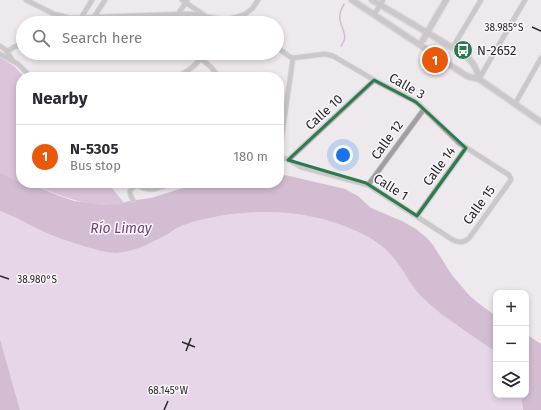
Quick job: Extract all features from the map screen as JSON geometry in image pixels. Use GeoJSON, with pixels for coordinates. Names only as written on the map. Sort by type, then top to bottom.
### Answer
{"type":"FeatureCollection","features":[{"type":"Feature","properties":{"kind":"street"},"geometry":{"type":"LineString","coordinates":[[26,0],[62,16]]}},
{"type":"Feature","properties":{"kind":"street"},"geometry":{"type":"LineString","coordinates":[[82,16],[92,0]]}},
{"type":"Feature","properties":{"kind":"street"},"geometry":{"type":"LineString","coordinates":[[95,16],[105,0]]}},
{"type":"Feature","properties":{"kind":"street"},"geometry":{"type":"LineString","coordinates":[[239,16],[249,11],[258,0]]}},
{"type":"Feature","properties":{"kind":"street"},"geometry":{"type":"LineString","coordinates":[[352,0],[466,76],[479,79],[541,122]]}},
{"type":"Feature","properties":{"kind":"street"},"geometry":{"type":"LineString","coordinates":[[372,0],[382,2],[465,55],[477,70],[479,79]]}},
{"type":"Feature","properties":{"kind":"street"},"geometry":{"type":"LineString","coordinates":[[420,45],[446,0]]}},
{"type":"Feature","properties":{"kind":"street"},"geometry":{"type":"LineString","coordinates":[[452,47],[481,0]]}},
{"type":"Feature","properties":{"kind":"street"},"geometry":{"type":"LineString","coordinates":[[479,79],[525,0]]}},
{"type":"Feature","properties":{"kind":"street"},"geometry":{"type":"LineString","coordinates":[[178,14],[185,1],[206,16]]}},
{"type":"Feature","properties":{"kind":"street"},"geometry":{"type":"LineString","coordinates":[[374,15],[382,2]]}},
{"type":"Feature","properties":{"kind":"street"},"geometry":{"type":"LineString","coordinates":[[122,16],[178,14],[201,16]]}},
{"type":"Feature","properties":{"kind":"street"},"geometry":{"type":"LineString","coordinates":[[0,46],[13,60]]}},
{"type":"Feature","properties":{"kind":"street"},"geometry":{"type":"LineString","coordinates":[[7,52],[16,46]]}},
{"type":"Feature","properties":{"kind":"street"},"geometry":{"type":"LineString","coordinates":[[284,52],[293,58],[284,122]]}},
{"type":"Feature","properties":{"kind":"street"},"geometry":{"type":"LineString","coordinates":[[0,54],[13,60],[27,72]]}},
{"type":"Feature","properties":{"kind":"street","name":"Calle 3"},"geometry":{"type":"LineString","coordinates":[[293,58],[325,54],[330,55],[374,80],[411,98],[456,140],[508,175],[511,179]]}},
{"type":"Feature","properties":{"kind":"street"},"geometry":{"type":"LineString","coordinates":[[515,104],[541,58]]}},
{"type":"Feature","properties":{"kind":"street"},"geometry":{"type":"LineString","coordinates":[[185,72],[195,66],[199,60]]}},
{"type":"Feature","properties":{"kind":"street"},"geometry":{"type":"LineString","coordinates":[[202,60],[215,72]]}},
{"type":"Feature","properties":{"kind":"street","name":"Calle 10"},"geometry":{"type":"LineString","coordinates":[[288,160],[374,80]]}},
{"type":"Feature","properties":{"kind":"street","name":"Calle 12"},"geometry":{"type":"LineString","coordinates":[[368,185],[424,109]]}},
{"type":"Feature","properties":{"kind":"street","name":"Calle 14"},"geometry":{"type":"LineString","coordinates":[[417,216],[466,148]]}},
{"type":"Feature","properties":{"kind":"street","name":"Calle 1"},"geometry":{"type":"LineString","coordinates":[[284,158],[301,166],[368,185],[453,240],[462,242]]}},
{"type":"Feature","properties":{"kind":"street","name":"Calle 15"},"geometry":{"type":"LineString","coordinates":[[462,242],[470,237],[511,179]]}},
{"type":"Feature","properties":{"kind":"street"},"geometry":{"type":"LineString","coordinates":[[132,188],[130,193],[132,200]]}},
{"type":"Feature","properties":{"kind":"street"},"geometry":{"type":"LineString","coordinates":[[143,188],[151,190],[158,188]]}},
{"type":"Feature","properties":{"kind":"highlighted area"},"geometry":{"type":"Polygon","coordinates":[[[374,80],[416,102],[466,148],[417,216],[366,183],[288,160],[374,80]]]}},
{"type":"Feature","properties":{"kind":"shaded area"},"geometry":{"type":"Polygon","coordinates":[[[0,57],[15,67],[20,72],[16,72],[16,180],[0,172],[0,57]]]}},
{"type":"Feature","properties":{"kind":"shaded area"},"geometry":{"type":"Polygon","coordinates":[[[43,188],[112,188],[124,203],[110,205],[87,203],[70,199],[43,188]]]}},
{"type":"Feature","properties":{"kind":"shaded area"},"geometry":{"type":"Polygon","coordinates":[[[0,211],[57,237],[95,250],[116,253],[142,247],[177,228],[190,223],[232,214],[280,212],[311,216],[341,225],[364,235],[383,247],[398,264],[415,289],[424,299],[441,314],[493,350],[493,398],[521,398],[523,410],[20,410],[0,339],[0,211]]]}},
{"type":"Feature","properties":{"kind":"water","name":"Río Limay"},"geometry":{"type":"Polygon","coordinates":[[[0,172],[16,180],[16,188],[41,188],[74,201],[106,205],[151,198],[183,188],[284,188],[285,175],[345,189],[358,196],[371,208],[402,221],[416,229],[427,238],[452,275],[469,295],[493,314],[493,350],[441,314],[424,299],[415,289],[398,264],[378,243],[364,235],[326,220],[311,216],[280,212],[232,214],[204,219],[183,225],[142,247],[116,253],[100,251],[57,237],[0,211],[0,172]]]}},
{"type":"Feature","properties":{"kind":"water"},"geometry":{"type":"Polygon","coordinates":[[[529,336],[541,344],[541,410],[523,410],[521,398],[529,398],[529,336]]]}},
{"type":"Feature","properties":{"kind":"water"},"geometry":{"type":"Polygon","coordinates":[[[0,339],[20,410],[0,410],[0,339]]]}},
{"type":"Feature","properties":{"kind":"waterway"},"geometry":{"type":"LineString","coordinates":[[341,46],[345,36],[340,20],[341,10],[344,4]]}},
{"type":"Feature","properties":{"kind":"place","name":"N-2652"},"geometry":{"type":"Point","coordinates":[463,50]}},
{"type":"Feature","properties":{"kind":"place","name":"N-5305"},"geometry":{"type":"Point","coordinates":[435,60]}}]}
